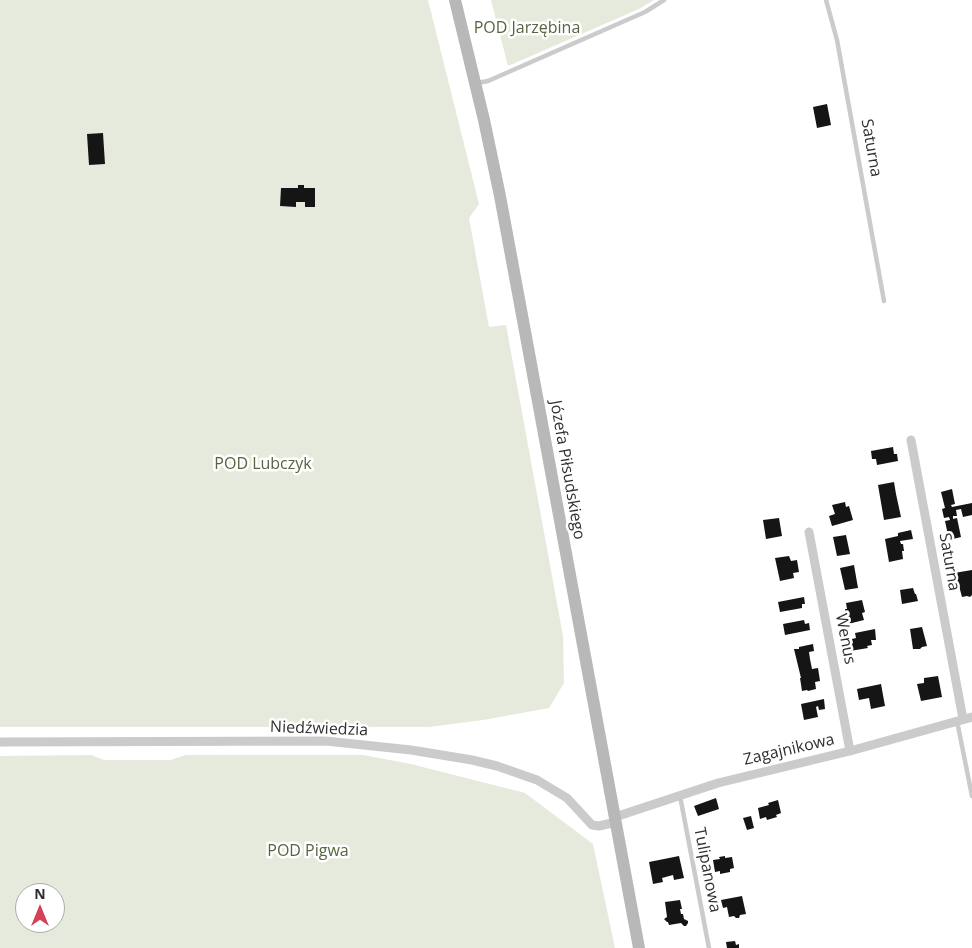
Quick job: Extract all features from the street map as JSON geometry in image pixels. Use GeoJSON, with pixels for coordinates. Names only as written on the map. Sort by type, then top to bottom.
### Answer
{"type":"FeatureCollection","features":[{"type":"Feature","properties":{"kind":"street","name":"Józefa Piłsudskiego"},"geometry":{"type":"LineString","coordinates":[[455,0],[476,84],[500,196],[639,948]]}},
{"type":"Feature","properties":{"kind":"street","name":"Saturna"},"geometry":{"type":"LineString","coordinates":[[911,440],[964,719]]}},
{"type":"Feature","properties":{"kind":"street","name":"Wenus"},"geometry":{"type":"LineString","coordinates":[[809,532],[850,751]]}},
{"type":"Feature","properties":{"kind":"street","name":"Zagajnikowa"},"geometry":{"type":"LineString","coordinates":[[616,820],[718,783],[850,751],[964,719]]}},
{"type":"Feature","properties":{"kind":"street","name":"Niedźwiedzia"},"geometry":{"type":"LineString","coordinates":[[0,742],[326,741],[411,750],[497,766],[537,780],[567,798],[592,825],[599,826],[616,820]]}},
{"type":"Feature","properties":{"kind":"lane"},"geometry":{"type":"LineString","coordinates":[[476,84],[488,81],[596,34],[644,12],[664,0]]}},
{"type":"Feature","properties":{"kind":"lane","name":"Saturna"},"geometry":{"type":"LineString","coordinates":[[826,0],[836,40],[884,302]]}},
{"type":"Feature","properties":{"kind":"lane"},"geometry":{"type":"LineString","coordinates":[[964,719],[972,796]]}},
{"type":"Feature","properties":{"kind":"lane","name":"Tulipanowa"},"geometry":{"type":"LineString","coordinates":[[680,796],[710,948]]}},
{"type":"Feature","properties":{"kind":"green space","name":"POD Lubczyk"},"geometry":{"type":"Polygon","coordinates":[[[0,0],[428,0],[479,204],[469,218],[489,327],[506,325],[563,636],[564,683],[549,708],[483,720],[429,727],[0,727],[0,0]]]}},
{"type":"Feature","properties":{"kind":"green space","name":"POD Jarzębina"},"geometry":{"type":"Polygon","coordinates":[[[491,0],[654,0],[639,9],[508,66],[491,0]]]}},
{"type":"Feature","properties":{"kind":"green space","name":"POD Pigwa"},"geometry":{"type":"Polygon","coordinates":[[[91,755],[104,760],[171,760],[185,755],[363,755],[411,764],[525,793],[593,844],[615,948],[0,948],[0,756],[91,755]]]}},
{"type":"Feature","properties":{"kind":"building"},"geometry":{"type":"Polygon","coordinates":[[[827,104],[831,125],[817,128],[813,107],[827,104]]]}},
{"type":"Feature","properties":{"kind":"building"},"geometry":{"type":"Polygon","coordinates":[[[103,133],[105,164],[89,165],[87,134],[103,133]]]}},
{"type":"Feature","properties":{"kind":"building"},"geometry":{"type":"Polygon","coordinates":[[[298,185],[304,185],[304,188],[315,188],[315,207],[305,207],[305,202],[296,202],[296,207],[280,206],[281,188],[298,188],[298,185]]]}},
{"type":"Feature","properties":{"kind":"building"},"geometry":{"type":"Polygon","coordinates":[[[893,447],[898,461],[877,465],[876,459],[872,459],[871,451],[893,447]]]}},
{"type":"Feature","properties":{"kind":"building"},"geometry":{"type":"Polygon","coordinates":[[[894,482],[901,517],[884,520],[878,485],[894,482]]]}},
{"type":"Feature","properties":{"kind":"building"},"geometry":{"type":"Polygon","coordinates":[[[952,489],[955,504],[951,505],[952,507],[972,503],[972,515],[963,517],[961,509],[956,510],[957,516],[953,516],[953,519],[957,518],[961,537],[949,540],[945,521],[950,520],[949,517],[944,518],[942,509],[945,508],[941,492],[952,489]]]}},
{"type":"Feature","properties":{"kind":"building"},"geometry":{"type":"Polygon","coordinates":[[[845,502],[846,507],[849,506],[853,520],[832,526],[829,516],[835,514],[832,505],[845,502]]]}},
{"type":"Feature","properties":{"kind":"building"},"geometry":{"type":"Polygon","coordinates":[[[779,518],[782,536],[766,539],[763,520],[779,518]]]}},
{"type":"Feature","properties":{"kind":"building"},"geometry":{"type":"Polygon","coordinates":[[[911,530],[913,539],[900,541],[903,544],[903,559],[889,562],[885,539],[911,530]]]}},
{"type":"Feature","properties":{"kind":"building"},"geometry":{"type":"Polygon","coordinates":[[[846,535],[850,554],[837,556],[833,537],[846,535]]]}},
{"type":"Feature","properties":{"kind":"building"},"geometry":{"type":"Polygon","coordinates":[[[789,556],[791,561],[797,560],[799,572],[793,573],[794,578],[780,581],[775,558],[789,556]]]}},
{"type":"Feature","properties":{"kind":"building"},"geometry":{"type":"Polygon","coordinates":[[[854,565],[858,588],[845,590],[840,568],[854,565]]]}},
{"type":"Feature","properties":{"kind":"building"},"geometry":{"type":"Polygon","coordinates":[[[972,570],[972,595],[970,597],[962,597],[954,573],[972,570]]]}},
{"type":"Feature","properties":{"kind":"building"},"geometry":{"type":"Polygon","coordinates":[[[913,588],[918,601],[902,604],[900,590],[913,588]]]}},
{"type":"Feature","properties":{"kind":"building"},"geometry":{"type":"Polygon","coordinates":[[[804,597],[805,604],[802,604],[802,608],[780,612],[778,602],[804,597]]]}},
{"type":"Feature","properties":{"kind":"building"},"geometry":{"type":"Polygon","coordinates":[[[862,600],[865,612],[862,613],[864,620],[848,624],[845,609],[847,609],[846,603],[862,600]]]}},
{"type":"Feature","properties":{"kind":"building"},"geometry":{"type":"Polygon","coordinates":[[[804,620],[805,624],[809,623],[810,630],[785,635],[783,624],[804,620]]]}},
{"type":"Feature","properties":{"kind":"building"},"geometry":{"type":"Polygon","coordinates":[[[922,627],[927,646],[913,649],[910,629],[922,627]]]}},
{"type":"Feature","properties":{"kind":"building"},"geometry":{"type":"Polygon","coordinates":[[[875,629],[876,640],[871,640],[872,645],[867,646],[868,648],[850,651],[849,644],[853,643],[852,639],[856,638],[855,633],[875,629]]]}},
{"type":"Feature","properties":{"kind":"building"},"geometry":{"type":"Polygon","coordinates":[[[813,644],[814,651],[809,652],[810,659],[812,669],[818,668],[820,681],[815,682],[816,689],[802,691],[794,649],[813,644]]]}},
{"type":"Feature","properties":{"kind":"building"},"geometry":{"type":"Polygon","coordinates":[[[938,676],[942,697],[921,701],[917,684],[924,683],[924,678],[938,676]]]}},
{"type":"Feature","properties":{"kind":"building"},"geometry":{"type":"Polygon","coordinates":[[[881,684],[885,706],[871,709],[869,698],[859,700],[857,689],[881,684]]]}},
{"type":"Feature","properties":{"kind":"building"},"geometry":{"type":"Polygon","coordinates":[[[824,699],[825,709],[819,710],[818,706],[816,707],[818,717],[804,720],[801,704],[824,699]]]}},
{"type":"Feature","properties":{"kind":"building"},"geometry":{"type":"Polygon","coordinates":[[[716,798],[719,809],[698,816],[694,806],[716,798]]]}},
{"type":"Feature","properties":{"kind":"building"},"geometry":{"type":"Polygon","coordinates":[[[778,800],[781,813],[776,815],[777,817],[767,820],[766,817],[760,819],[758,808],[778,800]]]}},
{"type":"Feature","properties":{"kind":"building"},"geometry":{"type":"Polygon","coordinates":[[[751,816],[754,828],[747,830],[743,818],[751,816]]]}},
{"type":"Feature","properties":{"kind":"building"},"geometry":{"type":"Polygon","coordinates":[[[679,856],[684,878],[674,880],[673,875],[662,878],[663,882],[653,884],[649,862],[679,856]]]}},
{"type":"Feature","properties":{"kind":"building"},"geometry":{"type":"Polygon","coordinates":[[[725,856],[725,858],[732,857],[734,868],[730,869],[730,872],[720,874],[720,871],[715,872],[713,860],[725,856]]]}},
{"type":"Feature","properties":{"kind":"building"},"geometry":{"type":"Polygon","coordinates":[[[742,896],[746,914],[740,915],[739,918],[729,917],[727,907],[723,908],[721,900],[742,896]]]}},
{"type":"Feature","properties":{"kind":"building"},"geometry":{"type":"Polygon","coordinates":[[[680,900],[681,914],[683,914],[684,919],[688,923],[686,926],[681,923],[669,925],[664,919],[667,917],[665,902],[680,900]]]}},
{"type":"Feature","properties":{"kind":"building"},"geometry":{"type":"Polygon","coordinates":[[[735,941],[736,945],[739,944],[739,948],[727,948],[726,942],[735,941]]]}}]}
